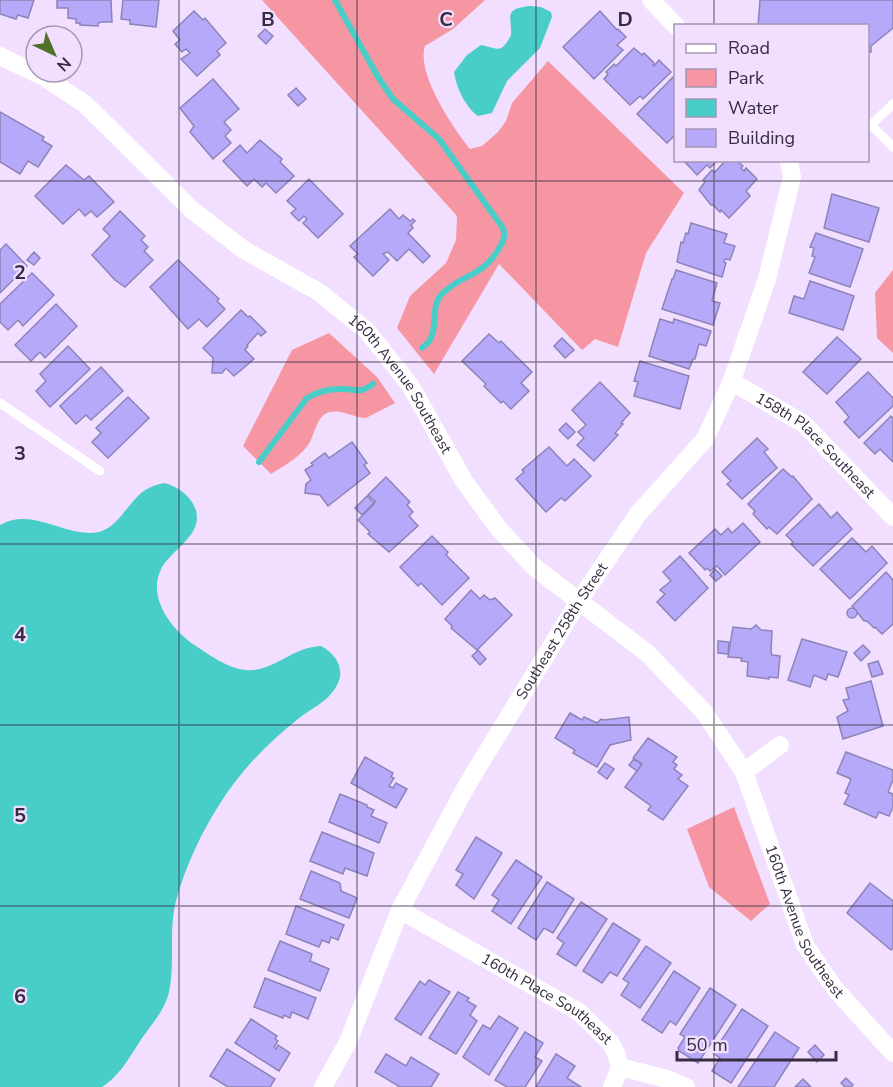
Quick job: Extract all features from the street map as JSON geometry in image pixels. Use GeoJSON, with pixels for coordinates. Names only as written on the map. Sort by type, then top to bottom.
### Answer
{"type":"FeatureCollection","features":[{"type":"Feature","properties":{"kind":"street"},"geometry":{"type":"LineString","coordinates":[[651,0],[674,24]]}},
{"type":"Feature","properties":{"kind":"street","name":"160th Avenue Southeast"},"geometry":{"type":"LineString","coordinates":[[0,56],[44,77],[85,104],[192,210],[244,250],[319,292],[367,331],[410,385],[464,481],[499,529],[534,567],[647,653],[704,712],[744,772],[805,945],[835,989],[893,1053]]}},
{"type":"Feature","properties":{"kind":"street","name":"Southeast 258th Street"},"geometry":{"type":"LineString","coordinates":[[323,1087],[348,1042],[400,910],[467,786],[579,601],[638,514],[705,439],[731,383],[767,279],[791,169]]}},
{"type":"Feature","properties":{"kind":"street","name":"158th Place Southeast"},"geometry":{"type":"LineString","coordinates":[[731,383],[804,424],[893,517]]}},
{"type":"Feature","properties":{"kind":"street"},"geometry":{"type":"LineString","coordinates":[[744,772],[780,745]]}},
{"type":"Feature","properties":{"kind":"street","name":"160th Place Southeast"},"geometry":{"type":"LineString","coordinates":[[400,910],[579,1012],[610,1042],[620,1066],[667,1079],[686,1087]]}},
{"type":"Feature","properties":{"kind":"street"},"geometry":{"type":"LineString","coordinates":[[612,1087],[620,1066]]}},
{"type":"Feature","properties":{"kind":"lane"},"geometry":{"type":"LineString","coordinates":[[893,104],[871,125],[893,147]]}},
{"type":"Feature","properties":{"kind":"lane"},"geometry":{"type":"LineString","coordinates":[[0,403],[100,471]]}},
{"type":"Feature","properties":{"kind":"green space"},"geometry":{"type":"Polygon","coordinates":[[[262,0],[485,0],[453,29],[425,46],[426,71],[431,85],[455,128],[470,149],[482,146],[498,132],[506,121],[512,103],[548,61],[684,193],[646,253],[618,347],[595,339],[582,350],[499,264],[434,374],[397,328],[410,296],[446,263],[456,240],[457,216],[262,0]]]}},
{"type":"Feature","properties":{"kind":"green space"},"geometry":{"type":"Polygon","coordinates":[[[893,270],[893,353],[877,338],[875,293],[893,270]]]}},
{"type":"Feature","properties":{"kind":"green space"},"geometry":{"type":"Polygon","coordinates":[[[329,333],[377,377],[395,403],[366,418],[334,411],[326,413],[302,452],[271,474],[243,446],[292,350],[329,333]]]}},
{"type":"Feature","properties":{"kind":"green space"},"geometry":{"type":"Polygon","coordinates":[[[734,807],[770,904],[751,921],[709,887],[687,829],[734,807]]]}},
{"type":"Feature","properties":{"kind":"water"},"geometry":{"type":"Polygon","coordinates":[[[530,6],[541,7],[551,12],[552,17],[540,48],[507,81],[492,113],[478,116],[462,97],[454,72],[467,55],[481,45],[501,48],[511,35],[512,11],[530,6]]]}},
{"type":"Feature","properties":{"kind":"water"},"geometry":{"type":"Polygon","coordinates":[[[164,483],[179,490],[192,501],[197,516],[192,533],[164,564],[158,576],[159,600],[171,623],[180,633],[218,660],[232,667],[246,670],[270,666],[302,650],[321,646],[334,657],[339,667],[340,677],[335,689],[326,699],[287,728],[247,768],[229,790],[207,825],[189,862],[176,901],[172,925],[172,973],[168,996],[158,1016],[117,1074],[102,1087],[0,1087],[0,525],[13,520],[25,519],[74,531],[99,532],[111,526],[142,493],[164,483]]]}},
{"type":"Feature","properties":{"kind":"building"},"geometry":{"type":"Polygon","coordinates":[[[0,0],[34,0],[28,18],[18,15],[16,19],[0,14],[0,0]]]}},
{"type":"Feature","properties":{"kind":"building"},"geometry":{"type":"Polygon","coordinates":[[[57,0],[111,0],[112,22],[98,23],[98,26],[84,25],[76,23],[76,19],[68,18],[68,8],[57,8],[57,0]]]}},
{"type":"Feature","properties":{"kind":"building"},"geometry":{"type":"Polygon","coordinates":[[[123,0],[159,0],[156,27],[130,24],[130,20],[121,19],[123,0]]]}},
{"type":"Feature","properties":{"kind":"building"},"geometry":{"type":"Polygon","coordinates":[[[760,0],[893,0],[893,28],[871,46],[871,52],[869,52],[869,24],[758,24],[760,0]]]}},
{"type":"Feature","properties":{"kind":"building"},"geometry":{"type":"Polygon","coordinates":[[[194,11],[203,20],[205,18],[226,43],[217,51],[220,55],[197,76],[181,59],[190,53],[186,49],[182,52],[175,44],[180,40],[173,31],[194,11]]]}},
{"type":"Feature","properties":{"kind":"building"},"geometry":{"type":"Polygon","coordinates":[[[600,11],[626,37],[617,45],[623,50],[594,79],[563,47],[600,11]]]}},
{"type":"Feature","properties":{"kind":"building"},"geometry":{"type":"Polygon","coordinates":[[[265,29],[273,36],[266,44],[258,36],[265,29]]]}},
{"type":"Feature","properties":{"kind":"building"},"geometry":{"type":"Polygon","coordinates":[[[634,48],[642,55],[644,53],[654,63],[654,66],[659,60],[671,72],[643,99],[640,96],[630,105],[604,79],[608,74],[606,72],[614,64],[616,66],[634,48]]]}},
{"type":"Feature","properties":{"kind":"building"},"geometry":{"type":"Polygon","coordinates":[[[674,78],[674,136],[667,143],[637,114],[674,78]]]}},
{"type":"Feature","properties":{"kind":"building"},"geometry":{"type":"Polygon","coordinates":[[[213,79],[239,109],[224,122],[231,130],[225,136],[231,143],[213,159],[190,132],[194,126],[180,108],[213,79]]]}},
{"type":"Feature","properties":{"kind":"building"},"geometry":{"type":"Polygon","coordinates":[[[296,88],[306,99],[298,106],[288,95],[296,88]]]}},
{"type":"Feature","properties":{"kind":"building"},"geometry":{"type":"Polygon","coordinates":[[[0,112],[44,137],[42,140],[52,146],[38,167],[28,161],[20,174],[0,162],[0,112]]]}},
{"type":"Feature","properties":{"kind":"building"},"geometry":{"type":"Polygon","coordinates":[[[260,140],[282,159],[280,162],[294,176],[276,193],[266,183],[262,187],[254,179],[247,186],[223,161],[240,145],[247,153],[260,140]]]}},
{"type":"Feature","properties":{"kind":"building"},"geometry":{"type":"Polygon","coordinates":[[[685,162],[716,162],[710,168],[707,165],[697,175],[685,162]]]}},
{"type":"Feature","properties":{"kind":"building"},"geometry":{"type":"Polygon","coordinates":[[[724,162],[738,162],[743,166],[741,168],[744,171],[746,168],[757,179],[746,191],[750,196],[729,218],[721,210],[720,212],[711,205],[699,190],[705,182],[703,180],[712,170],[715,172],[724,162]]]}},
{"type":"Feature","properties":{"kind":"building"},"geometry":{"type":"Polygon","coordinates":[[[66,165],[84,180],[89,176],[114,202],[97,217],[91,211],[85,216],[79,209],[63,224],[35,196],[66,165]]]}},
{"type":"Feature","properties":{"kind":"building"},"geometry":{"type":"Polygon","coordinates":[[[309,179],[343,214],[318,238],[303,223],[307,219],[304,216],[299,221],[291,213],[296,209],[287,201],[309,179]]]}},
{"type":"Feature","properties":{"kind":"building"},"geometry":{"type":"Polygon","coordinates":[[[832,194],[879,208],[869,242],[824,228],[832,194]]]}},
{"type":"Feature","properties":{"kind":"building"},"geometry":{"type":"Polygon","coordinates":[[[390,209],[399,219],[403,215],[410,221],[413,219],[415,221],[408,233],[430,256],[423,263],[409,249],[397,261],[388,252],[385,253],[383,254],[389,260],[373,276],[354,257],[358,254],[350,246],[390,209]]]}},
{"type":"Feature","properties":{"kind":"building"},"geometry":{"type":"Polygon","coordinates":[[[120,211],[145,236],[141,240],[148,247],[144,251],[153,260],[125,287],[115,280],[92,255],[110,236],[103,229],[120,211]]]}},
{"type":"Feature","properties":{"kind":"building"},"geometry":{"type":"Polygon","coordinates":[[[691,223],[727,234],[724,243],[735,246],[730,260],[725,259],[722,277],[677,262],[681,242],[683,243],[686,233],[688,234],[691,223]]]}},
{"type":"Feature","properties":{"kind":"building"},"geometry":{"type":"Polygon","coordinates":[[[816,233],[863,249],[850,287],[809,273],[815,257],[812,256],[814,248],[810,247],[816,233]]]}},
{"type":"Feature","properties":{"kind":"building"},"geometry":{"type":"Polygon","coordinates":[[[6,244],[27,266],[0,293],[0,250],[6,244]]]}},
{"type":"Feature","properties":{"kind":"building"},"geometry":{"type":"Polygon","coordinates":[[[34,252],[40,258],[34,265],[27,260],[34,252]]]}},
{"type":"Feature","properties":{"kind":"building"},"geometry":{"type":"Polygon","coordinates":[[[178,260],[219,299],[217,301],[225,309],[207,327],[199,319],[188,329],[150,287],[178,260]]]}},
{"type":"Feature","properties":{"kind":"building"},"geometry":{"type":"Polygon","coordinates":[[[676,270],[717,283],[712,301],[720,303],[713,325],[662,309],[676,270]]]}},
{"type":"Feature","properties":{"kind":"building"},"geometry":{"type":"Polygon","coordinates":[[[32,273],[54,295],[23,326],[18,320],[8,330],[0,322],[0,304],[32,273]]]}},
{"type":"Feature","properties":{"kind":"building"},"geometry":{"type":"Polygon","coordinates":[[[810,281],[854,296],[843,330],[789,313],[794,296],[804,299],[810,281]]]}},
{"type":"Feature","properties":{"kind":"building"},"geometry":{"type":"Polygon","coordinates":[[[56,304],[77,326],[45,358],[40,352],[31,361],[15,345],[56,304]]]}},
{"type":"Feature","properties":{"kind":"building"},"geometry":{"type":"Polygon","coordinates":[[[241,310],[266,332],[261,336],[258,333],[247,345],[245,350],[254,359],[234,376],[226,368],[222,373],[212,373],[213,358],[203,348],[241,310]]]}},
{"type":"Feature","properties":{"kind":"building"},"geometry":{"type":"Polygon","coordinates":[[[660,319],[673,323],[674,319],[711,331],[706,346],[699,344],[695,359],[689,369],[649,356],[660,319]]]}},
{"type":"Feature","properties":{"kind":"building"},"geometry":{"type":"Polygon","coordinates":[[[489,334],[499,343],[501,341],[532,372],[521,383],[529,391],[511,409],[503,401],[501,403],[484,386],[486,384],[462,361],[489,334]]]}},
{"type":"Feature","properties":{"kind":"building"},"geometry":{"type":"Polygon","coordinates":[[[837,337],[861,359],[827,394],[803,372],[837,337]]]}},
{"type":"Feature","properties":{"kind":"building"},"geometry":{"type":"Polygon","coordinates":[[[562,338],[574,350],[565,358],[554,346],[562,338]]]}},
{"type":"Feature","properties":{"kind":"building"},"geometry":{"type":"Polygon","coordinates":[[[68,346],[90,369],[50,407],[36,391],[46,381],[40,374],[68,346]]]}},
{"type":"Feature","properties":{"kind":"building"},"geometry":{"type":"Polygon","coordinates":[[[640,361],[689,376],[680,409],[634,396],[638,382],[634,381],[640,361]]]}},
{"type":"Feature","properties":{"kind":"building"},"geometry":{"type":"Polygon","coordinates":[[[101,367],[123,391],[91,420],[86,415],[76,424],[60,406],[101,367]]]}},
{"type":"Feature","properties":{"kind":"building"},"geometry":{"type":"Polygon","coordinates":[[[868,372],[893,398],[893,406],[859,438],[844,422],[849,417],[836,402],[868,372]]]}},
{"type":"Feature","properties":{"kind":"building"},"geometry":{"type":"Polygon","coordinates":[[[600,382],[630,413],[615,433],[618,435],[594,461],[577,445],[584,438],[578,432],[586,425],[572,410],[600,382]]]}},
{"type":"Feature","properties":{"kind":"building"},"geometry":{"type":"Polygon","coordinates":[[[128,397],[149,418],[108,458],[92,442],[101,433],[96,428],[128,397]]]}},
{"type":"Feature","properties":{"kind":"building"},"geometry":{"type":"Polygon","coordinates":[[[891,416],[893,418],[893,462],[880,449],[875,454],[864,443],[891,416]]]}},
{"type":"Feature","properties":{"kind":"building"},"geometry":{"type":"Polygon","coordinates":[[[566,423],[575,432],[568,439],[559,430],[566,423]]]}},
{"type":"Feature","properties":{"kind":"building"},"geometry":{"type":"Polygon","coordinates":[[[757,438],[768,449],[764,452],[777,468],[742,499],[727,484],[731,481],[722,472],[757,438]]]}},
{"type":"Feature","properties":{"kind":"building"},"geometry":{"type":"Polygon","coordinates":[[[352,442],[367,463],[364,465],[370,473],[328,506],[320,495],[305,493],[306,484],[311,480],[305,470],[313,465],[311,463],[325,453],[329,458],[352,442]]]}},
{"type":"Feature","properties":{"kind":"building"},"geometry":{"type":"Polygon","coordinates":[[[549,447],[567,466],[574,459],[591,476],[565,501],[561,498],[546,512],[516,479],[524,472],[522,470],[549,447]]]}},
{"type":"Feature","properties":{"kind":"building"},"geometry":{"type":"Polygon","coordinates":[[[783,469],[793,476],[812,499],[777,534],[769,527],[767,529],[753,514],[755,511],[748,504],[783,469]]]}},
{"type":"Feature","properties":{"kind":"building"},"geometry":{"type":"Polygon","coordinates":[[[386,477],[410,502],[407,505],[413,512],[409,516],[418,526],[389,552],[368,534],[370,532],[358,520],[374,504],[375,501],[368,495],[386,477]]]}},
{"type":"Feature","properties":{"kind":"building"},"geometry":{"type":"Polygon","coordinates":[[[367,496],[374,503],[362,515],[355,508],[367,496]]]}},
{"type":"Feature","properties":{"kind":"building"},"geometry":{"type":"Polygon","coordinates":[[[819,504],[831,518],[837,512],[852,529],[813,566],[791,544],[793,542],[786,535],[819,504]]]}},
{"type":"Feature","properties":{"kind":"building"},"geometry":{"type":"Polygon","coordinates":[[[743,523],[760,542],[725,575],[717,566],[710,571],[707,568],[705,570],[689,553],[715,529],[721,535],[728,528],[732,533],[743,523]]]}},
{"type":"Feature","properties":{"kind":"building"},"geometry":{"type":"Polygon","coordinates":[[[432,536],[448,552],[446,555],[469,578],[442,605],[421,583],[418,586],[400,567],[432,536]]]}},
{"type":"Feature","properties":{"kind":"building"},"geometry":{"type":"Polygon","coordinates":[[[852,538],[866,552],[872,546],[887,563],[850,599],[820,569],[852,538]]]}},
{"type":"Feature","properties":{"kind":"building"},"geometry":{"type":"Polygon","coordinates":[[[680,556],[708,588],[675,621],[657,602],[665,594],[660,590],[671,581],[663,572],[680,556]]]}},
{"type":"Feature","properties":{"kind":"building"},"geometry":{"type":"Polygon","coordinates":[[[715,569],[722,576],[716,581],[710,575],[715,569]]]}},
{"type":"Feature","properties":{"kind":"building"},"geometry":{"type":"Polygon","coordinates":[[[886,572],[893,580],[893,624],[882,634],[864,621],[852,606],[886,572]]]}},
{"type":"Feature","properties":{"kind":"building"},"geometry":{"type":"Polygon","coordinates":[[[471,590],[480,599],[484,595],[490,600],[495,598],[512,615],[477,650],[451,628],[452,626],[445,619],[471,590]]]}},
{"type":"Feature","properties":{"kind":"building"},"geometry":{"type":"Polygon","coordinates":[[[852,608],[857,613],[852,618],[847,613],[852,608]]]}},
{"type":"Feature","properties":{"kind":"building"},"geometry":{"type":"Polygon","coordinates":[[[756,625],[761,630],[772,631],[771,652],[772,655],[780,656],[778,678],[747,676],[748,662],[741,661],[742,658],[728,657],[733,627],[751,629],[756,625]]]}},
{"type":"Feature","properties":{"kind":"building"},"geometry":{"type":"Polygon","coordinates":[[[802,639],[847,652],[838,677],[828,674],[826,680],[814,675],[810,687],[788,680],[802,639]]]}},
{"type":"Feature","properties":{"kind":"building"},"geometry":{"type":"Polygon","coordinates":[[[718,641],[729,642],[728,654],[718,653],[718,641]]]}},
{"type":"Feature","properties":{"kind":"building"},"geometry":{"type":"Polygon","coordinates":[[[863,645],[870,652],[861,661],[854,653],[863,645]]]}},
{"type":"Feature","properties":{"kind":"building"},"geometry":{"type":"Polygon","coordinates":[[[478,650],[486,659],[480,665],[472,656],[478,650]]]}},
{"type":"Feature","properties":{"kind":"building"},"geometry":{"type":"Polygon","coordinates":[[[878,661],[883,674],[872,677],[868,664],[878,661]]]}},
{"type":"Feature","properties":{"kind":"building"},"geometry":{"type":"Polygon","coordinates":[[[871,681],[883,726],[843,739],[837,717],[848,711],[843,700],[849,699],[846,688],[871,681]]]}},
{"type":"Feature","properties":{"kind":"building"},"geometry":{"type":"Polygon","coordinates":[[[570,713],[582,720],[584,717],[597,723],[601,719],[629,717],[631,740],[610,745],[597,767],[573,753],[575,750],[555,738],[570,713]]]}},
{"type":"Feature","properties":{"kind":"building"},"geometry":{"type":"Polygon","coordinates":[[[648,738],[677,757],[673,762],[677,765],[674,769],[682,775],[678,779],[688,786],[663,820],[648,810],[651,806],[625,787],[642,764],[633,758],[648,738]]]}},
{"type":"Feature","properties":{"kind":"building"},"geometry":{"type":"Polygon","coordinates":[[[846,752],[893,770],[893,780],[888,792],[893,794],[893,807],[889,816],[879,812],[876,818],[844,804],[849,795],[845,793],[851,779],[837,773],[846,752]]]}},
{"type":"Feature","properties":{"kind":"building"},"geometry":{"type":"Polygon","coordinates":[[[365,757],[393,773],[391,777],[394,778],[389,786],[393,788],[396,783],[407,789],[396,808],[351,783],[365,757]]]}},
{"type":"Feature","properties":{"kind":"building"},"geometry":{"type":"Polygon","coordinates":[[[634,759],[642,764],[637,771],[629,765],[634,759]]]}},
{"type":"Feature","properties":{"kind":"building"},"geometry":{"type":"Polygon","coordinates":[[[605,763],[614,769],[607,779],[598,772],[605,763]]]}},
{"type":"Feature","properties":{"kind":"building"},"geometry":{"type":"Polygon","coordinates":[[[340,794],[367,805],[374,810],[371,816],[387,823],[379,843],[329,822],[340,794]]]}},
{"type":"Feature","properties":{"kind":"building"},"geometry":{"type":"Polygon","coordinates":[[[322,832],[374,853],[367,876],[345,868],[343,874],[310,861],[322,832]]]}},
{"type":"Feature","properties":{"kind":"building"},"geometry":{"type":"Polygon","coordinates":[[[476,837],[502,853],[474,899],[456,885],[463,874],[456,870],[476,837]]]}},
{"type":"Feature","properties":{"kind":"building"},"geometry":{"type":"Polygon","coordinates":[[[516,860],[542,877],[511,924],[492,911],[499,900],[492,895],[516,860]]]}},
{"type":"Feature","properties":{"kind":"building"},"geometry":{"type":"Polygon","coordinates":[[[311,871],[340,883],[341,891],[357,898],[349,918],[300,899],[311,871]]]}},
{"type":"Feature","properties":{"kind":"building"},"geometry":{"type":"Polygon","coordinates":[[[547,882],[574,899],[553,933],[544,928],[536,940],[518,928],[547,882]]]}},
{"type":"Feature","properties":{"kind":"building"},"geometry":{"type":"Polygon","coordinates":[[[870,883],[893,901],[893,948],[891,950],[847,913],[870,883]]]}},
{"type":"Feature","properties":{"kind":"building"},"geometry":{"type":"Polygon","coordinates":[[[581,902],[607,919],[576,966],[557,954],[564,943],[557,938],[581,902]]]}},
{"type":"Feature","properties":{"kind":"building"},"geometry":{"type":"Polygon","coordinates":[[[296,906],[344,925],[338,940],[331,937],[329,943],[322,940],[319,947],[286,934],[296,906]]]}},
{"type":"Feature","properties":{"kind":"building"},"geometry":{"type":"Polygon","coordinates":[[[613,923],[640,940],[617,976],[610,972],[602,983],[583,971],[613,923]]]}},
{"type":"Feature","properties":{"kind":"building"},"geometry":{"type":"Polygon","coordinates":[[[280,941],[312,954],[310,961],[329,969],[320,991],[268,970],[280,941]]]}},
{"type":"Feature","properties":{"kind":"building"},"geometry":{"type":"Polygon","coordinates":[[[646,946],[671,963],[640,1008],[621,995],[629,983],[623,979],[646,946]]]}},
{"type":"Feature","properties":{"kind":"building"},"geometry":{"type":"Polygon","coordinates":[[[674,971],[700,988],[676,1025],[670,1021],[662,1033],[642,1020],[674,971]]]}},
{"type":"Feature","properties":{"kind":"building"},"geometry":{"type":"Polygon","coordinates":[[[265,978],[316,998],[308,1019],[292,1012],[290,1018],[284,1015],[283,1018],[254,1007],[265,978]]]}},
{"type":"Feature","properties":{"kind":"building"},"geometry":{"type":"Polygon","coordinates":[[[429,980],[450,992],[421,1035],[395,1019],[420,981],[425,985],[429,980]]]}},
{"type":"Feature","properties":{"kind":"building"},"geometry":{"type":"Polygon","coordinates":[[[710,988],[736,1005],[698,1063],[679,1051],[678,1048],[685,1037],[680,1034],[710,988]]]}},
{"type":"Feature","properties":{"kind":"building"},"geometry":{"type":"Polygon","coordinates":[[[458,992],[469,998],[467,1001],[476,1006],[470,1015],[477,1021],[456,1054],[429,1038],[458,992]]]}},
{"type":"Feature","properties":{"kind":"building"},"geometry":{"type":"Polygon","coordinates":[[[742,1009],[768,1026],[731,1083],[712,1071],[720,1058],[713,1053],[742,1009]]]}},
{"type":"Feature","properties":{"kind":"building"},"geometry":{"type":"Polygon","coordinates":[[[499,1016],[518,1028],[489,1075],[463,1057],[483,1025],[490,1029],[499,1016]]]}},
{"type":"Feature","properties":{"kind":"building"},"geometry":{"type":"Polygon","coordinates":[[[251,1019],[277,1036],[275,1039],[278,1041],[274,1047],[276,1049],[278,1045],[290,1053],[279,1071],[235,1043],[251,1019]]]}},
{"type":"Feature","properties":{"kind":"building"},"geometry":{"type":"Polygon","coordinates":[[[525,1032],[543,1043],[535,1057],[542,1061],[525,1087],[507,1087],[495,1080],[525,1032]]]}},
{"type":"Feature","properties":{"kind":"building"},"geometry":{"type":"Polygon","coordinates":[[[775,1032],[799,1048],[774,1087],[738,1087],[775,1032]]]}},
{"type":"Feature","properties":{"kind":"building"},"geometry":{"type":"Polygon","coordinates":[[[815,1045],[824,1055],[817,1062],[808,1052],[815,1045]]]}},
{"type":"Feature","properties":{"kind":"building"},"geometry":{"type":"Polygon","coordinates":[[[227,1049],[275,1079],[270,1087],[228,1087],[210,1076],[227,1049]]]}},
{"type":"Feature","properties":{"kind":"building"},"geometry":{"type":"Polygon","coordinates":[[[386,1054],[406,1066],[411,1057],[439,1074],[431,1087],[400,1087],[375,1072],[386,1054]]]}},
{"type":"Feature","properties":{"kind":"building"},"geometry":{"type":"Polygon","coordinates":[[[556,1054],[575,1066],[567,1078],[581,1087],[536,1087],[556,1054]]]}},
{"type":"Feature","properties":{"kind":"building"},"geometry":{"type":"Polygon","coordinates":[[[846,1078],[853,1085],[851,1087],[845,1087],[841,1083],[846,1078]]]}},
{"type":"Feature","properties":{"kind":"building"},"geometry":{"type":"Polygon","coordinates":[[[803,1079],[811,1087],[795,1087],[803,1079]]]}},
{"type":"Feature","properties":{"kind":"waterway"},"geometry":{"type":"LineString","coordinates":[[335,0],[378,77],[393,99],[439,139],[504,231],[503,242],[492,259],[479,270],[450,287],[439,298],[430,341],[422,348]]}},
{"type":"Feature","properties":{"kind":"waterway"},"geometry":{"type":"LineString","coordinates":[[259,462],[307,398],[332,390],[360,390],[373,384]]}}]}
